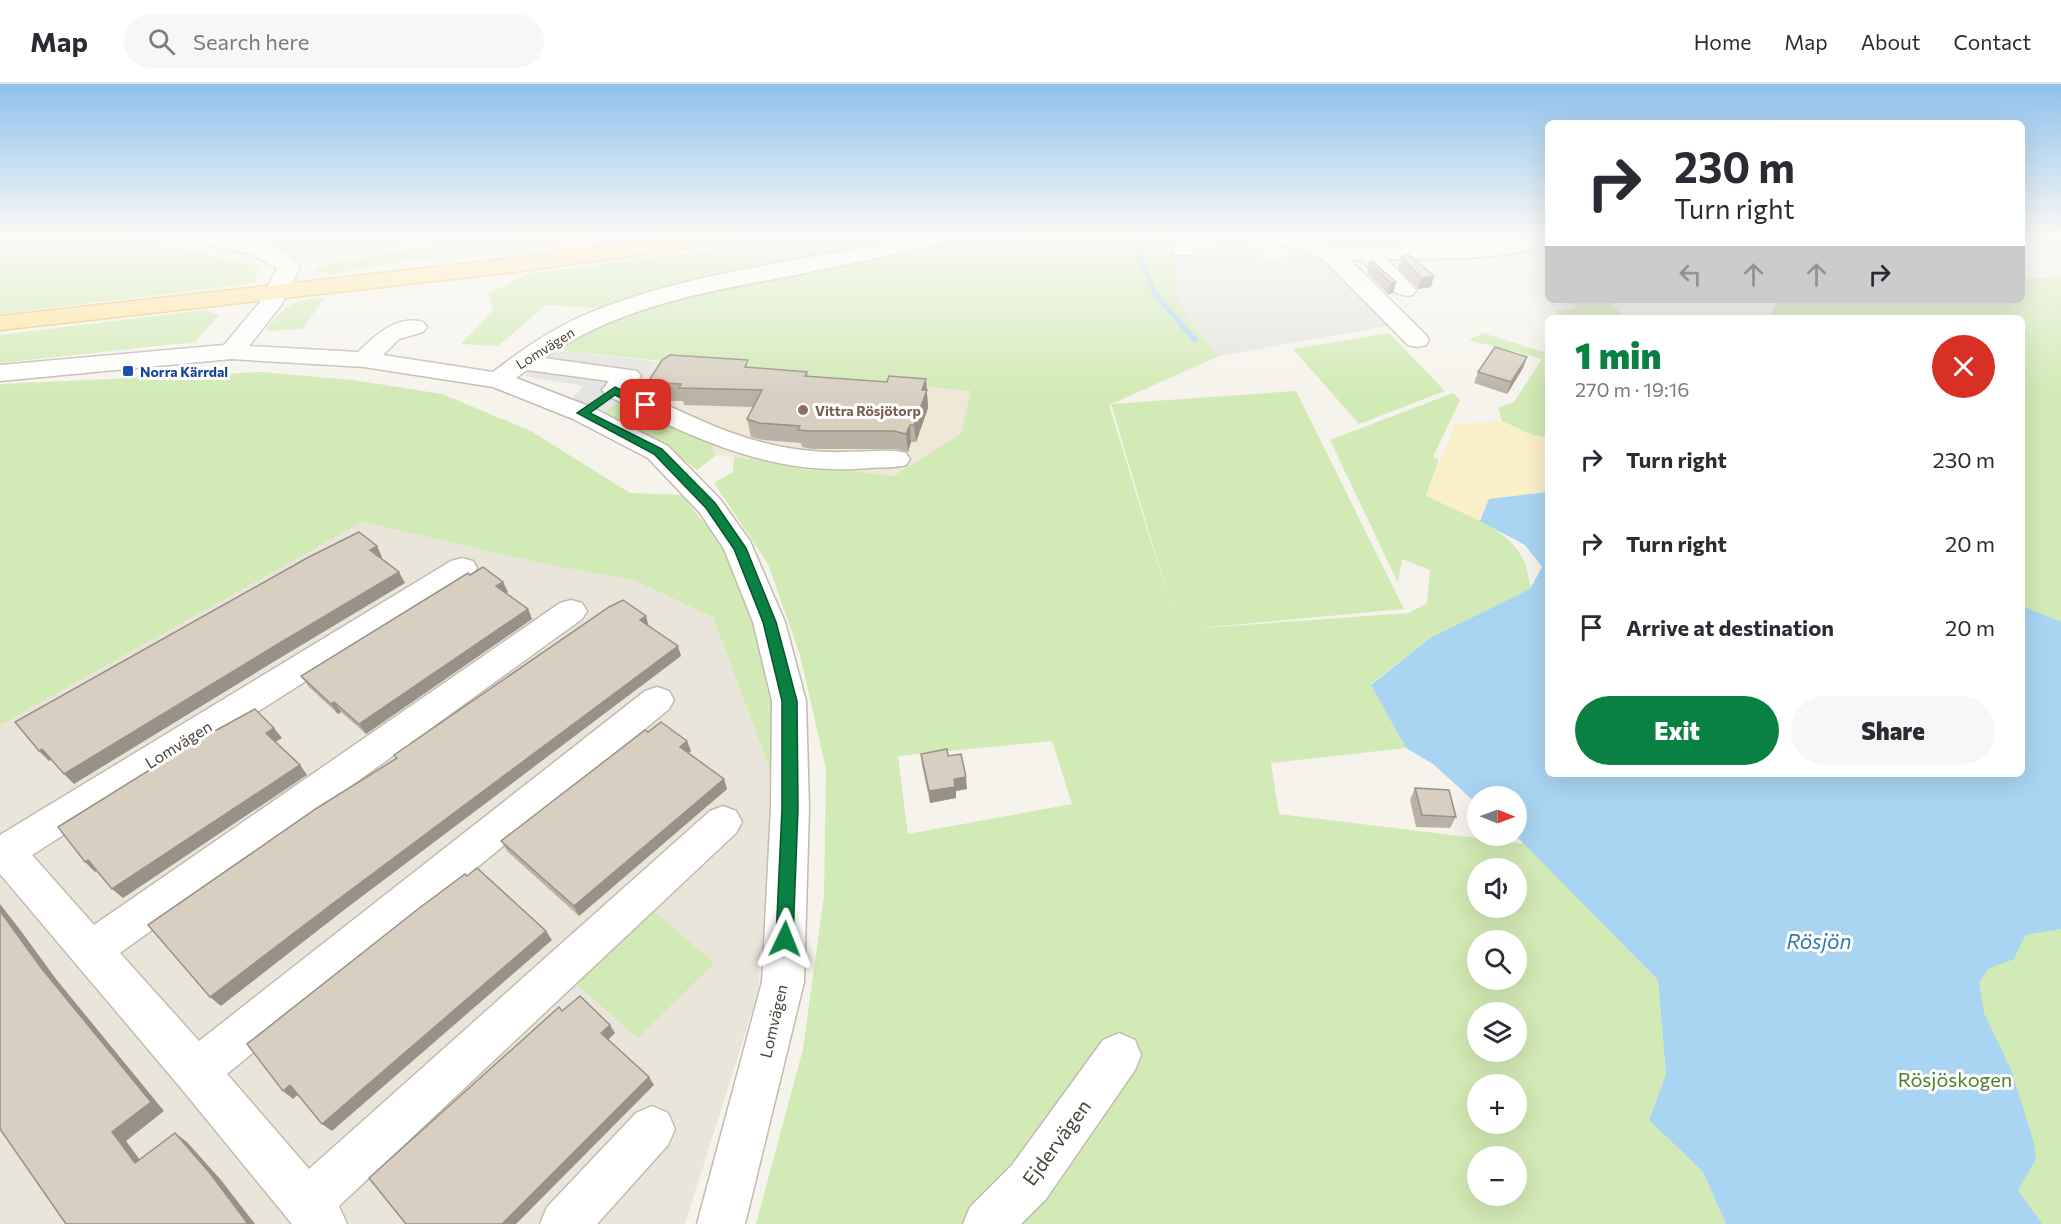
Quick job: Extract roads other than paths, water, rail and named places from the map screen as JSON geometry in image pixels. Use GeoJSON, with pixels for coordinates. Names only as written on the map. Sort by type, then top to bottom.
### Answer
{"type":"FeatureCollection","features":[{"type":"Feature","properties":{"kind":"main road"},"geometry":{"type":"LineString","coordinates":[[0,323],[293,289]]}},
{"type":"Feature","properties":{"kind":"street","name":"Lomvägen"},"geometry":{"type":"LineString","coordinates":[[509,371],[588,322],[634,303],[683,289]]}},
{"type":"Feature","properties":{"kind":"street"},"geometry":{"type":"LineString","coordinates":[[1366,289],[1417,340]]}},
{"type":"Feature","properties":{"kind":"street"},"geometry":{"type":"LineString","coordinates":[[231,352],[277,291]]}},
{"type":"Feature","properties":{"kind":"street"},"geometry":{"type":"LineString","coordinates":[[364,360],[390,334],[415,327]]}},
{"type":"Feature","properties":{"kind":"street","name":"Lomvägen"},"geometry":{"type":"LineString","coordinates":[[0,373],[231,352],[509,371],[582,413],[658,452],[710,506],[740,548],[770,622],[789,701],[790,808],[783,982],[721,1224]]}},
{"type":"Feature","properties":{"kind":"street"},"geometry":{"type":"LineString","coordinates":[[509,371],[628,376],[615,390],[582,413]]}},
{"type":"Feature","properties":{"kind":"street"},"geometry":{"type":"LineString","coordinates":[[615,390],[695,429],[741,447],[778,455],[848,461],[872,458],[896,459]]}},
{"type":"Feature","properties":{"kind":"street","name":"Lomvägen"},"geometry":{"type":"LineString","coordinates":[[462,568],[5,852],[196,1071],[314,1214],[723,822]]}},
{"type":"Feature","properties":{"kind":"street"},"geometry":{"type":"LineString","coordinates":[[92,950],[571,611]]}},
{"type":"Feature","properties":{"kind":"street"},"geometry":{"type":"LineString","coordinates":[[196,1071],[657,700]]}},
{"type":"Feature","properties":{"kind":"street","name":"Ejdervägen"},"geometry":{"type":"LineString","coordinates":[[987,1224],[1029,1182],[1119,1055]]}},
{"type":"Feature","properties":{"kind":"street"},"geometry":{"type":"LineString","coordinates":[[564,1224],[652,1129]]}},
{"type":"Feature","properties":{"kind":"water","name":"Rösjön"},"geometry":{"type":"Polygon","coordinates":[[[1545,492],[1545,777],[2025,777],[2025,607],[2061,622],[2061,929],[2025,935],[2014,959],[1989,968],[1979,982],[1984,1013],[2012,1072],[2033,1140],[2036,1159],[2018,1190],[2042,1224],[1726,1224],[1703,1172],[1649,1120],[1666,1074],[1658,980],[1526,846],[1527,786],[1467,786],[1467,795],[1433,764],[1406,748],[1371,685],[1430,638],[1530,589],[1542,567],[1525,545],[1480,521],[1489,499],[1545,492]]]}},
{"type":"Feature","properties":{"kind":"waterway"},"geometry":{"type":"LineString","coordinates":[[1153,289],[1195,340]]}},
{"type":"Feature","properties":{"kind":"place","name":"Norra Kärrdal"},"geometry":{"type":"Point","coordinates":[128,371]}},
{"type":"Feature","properties":{"kind":"place","name":"Vittra Rösjötorp"},"geometry":{"type":"Point","coordinates":[803,410]}},
{"type":"Feature","properties":{"kind":"park label","name":"Rösjöskogen"},"geometry":{"type":"Point","coordinates":[1955,1079]}}]}
